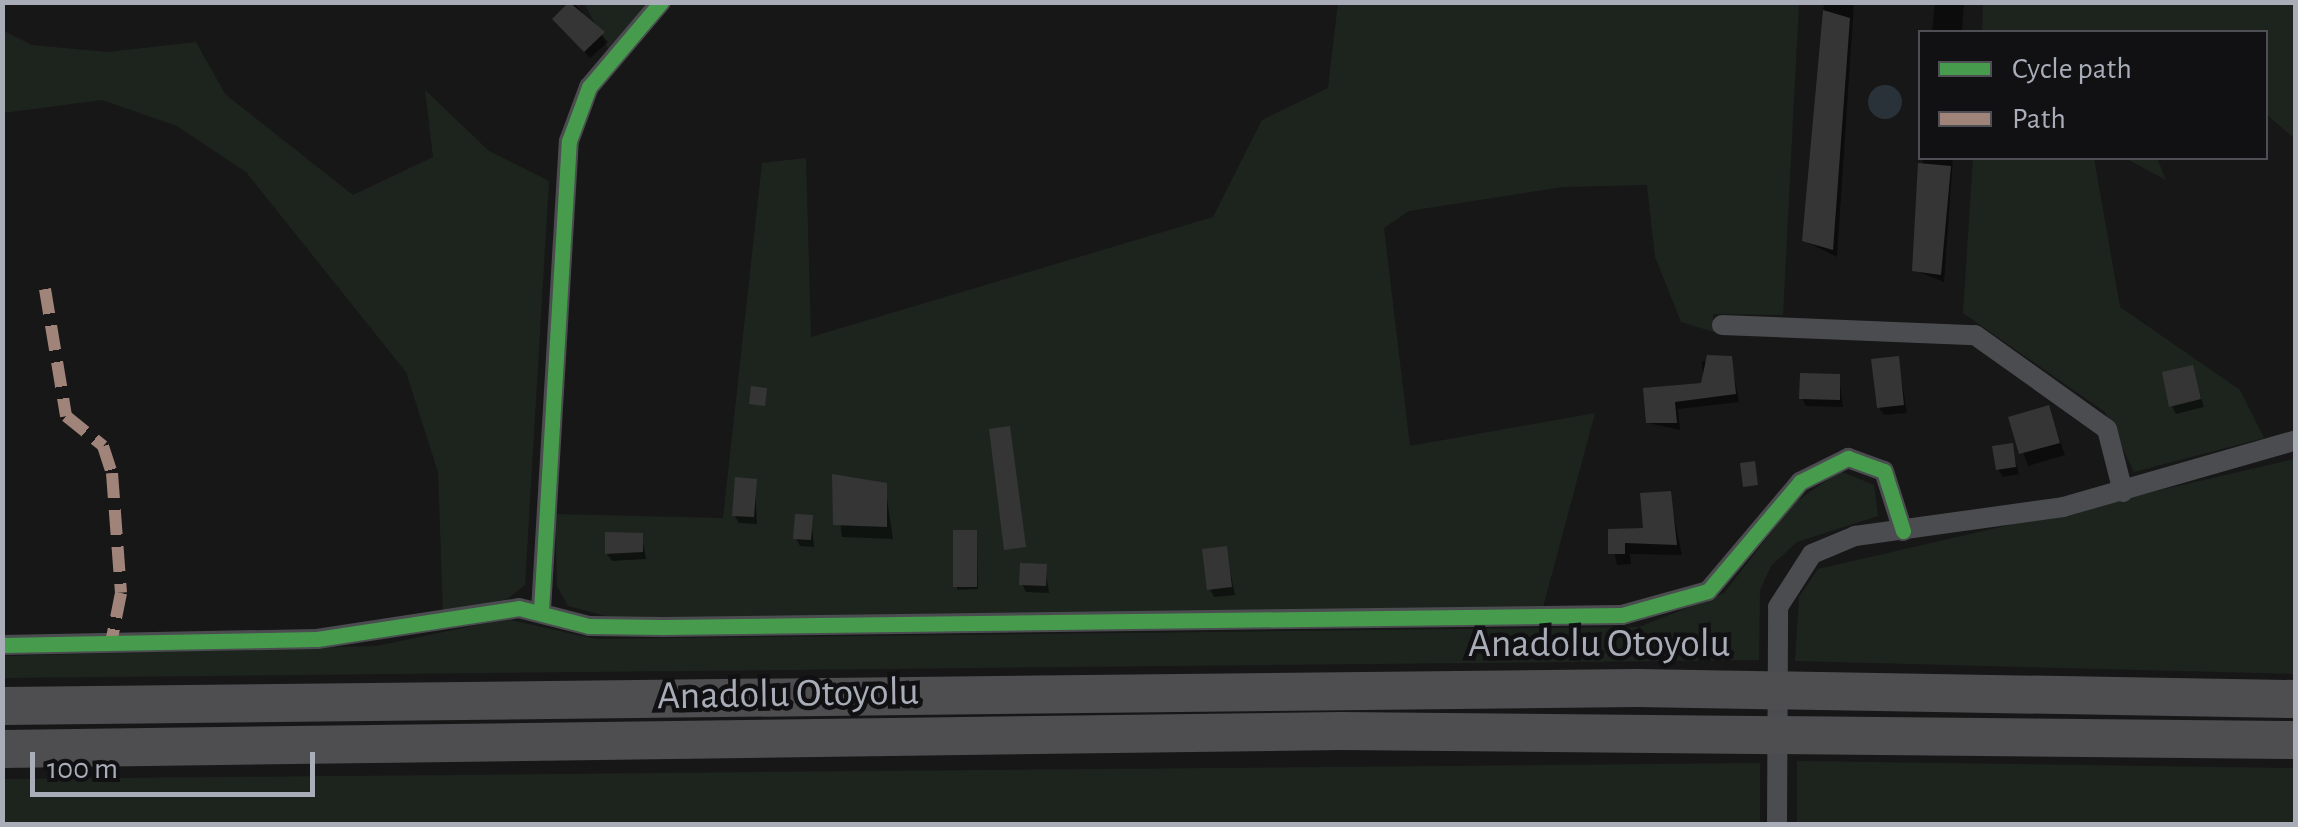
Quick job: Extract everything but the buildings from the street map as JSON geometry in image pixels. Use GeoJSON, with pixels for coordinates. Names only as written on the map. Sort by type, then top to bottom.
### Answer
{"type":"FeatureCollection","features":[{"type":"Feature","properties":{"kind":"highway","name":"Anadolu Otoyolu"},"geometry":{"type":"LineString","coordinates":[[2,706],[1637,688],[2296,699]]}},
{"type":"Feature","properties":{"kind":"highway","name":"Anadolu Otoyolu"},"geometry":{"type":"LineString","coordinates":[[2,749],[1341,731],[2296,740]]}},
{"type":"Feature","properties":{"kind":"street"},"geometry":{"type":"LineString","coordinates":[[540,610],[569,141],[589,88],[660,2]]}},
{"type":"Feature","properties":{"kind":"street"},"geometry":{"type":"LineString","coordinates":[[1722,325],[1975,334],[2106,429],[2122,492]]}},
{"type":"Feature","properties":{"kind":"street"},"geometry":{"type":"LineString","coordinates":[[1777,824],[1780,598],[1799,565],[1838,540],[2122,492],[2296,440]]}},
{"type":"Feature","properties":{"kind":"street"},"geometry":{"type":"LineString","coordinates":[[2,645],[317,639],[540,610],[589,626],[663,627],[1622,616],[1708,591],[1800,482],[1848,458],[1884,470],[1903,531]]}},
{"type":"Feature","properties":{"kind":"shaded area"},"geometry":{"type":"Polygon","coordinates":[[[584,3],[647,3],[610,52],[584,3]]]}},
{"type":"Feature","properties":{"kind":"shaded area"},"geometry":{"type":"Polygon","coordinates":[[[1338,3],[1799,3],[1783,315],[1713,314],[1714,332],[1681,322],[1655,257],[1647,185],[1562,187],[1409,211],[1384,228],[1410,446],[1595,413],[1542,611],[617,619],[568,606],[557,586],[555,514],[723,518],[762,163],[806,158],[811,337],[1213,217],[1262,120],[1328,88],[1338,3]]]}},
{"type":"Feature","properties":{"kind":"shaded area"},"geometry":{"type":"Polygon","coordinates":[[[1983,3],[2295,3],[2295,139],[2268,116],[2268,30],[1982,30],[1983,3]]]}},
{"type":"Feature","properties":{"kind":"shaded area"},"geometry":{"type":"Polygon","coordinates":[[[2,30],[32,45],[107,52],[196,42],[225,94],[353,195],[433,157],[425,90],[489,151],[549,181],[525,585],[507,599],[443,614],[438,472],[406,372],[246,172],[177,126],[102,100],[3,113],[2,30]]]}},
{"type":"Feature","properties":{"kind":"shaded area"},"geometry":{"type":"Polygon","coordinates":[[[1885,85],[1897,90],[1902,102],[1897,114],[1885,119],[1873,114],[1868,102],[1873,90],[1885,85]]]}},
{"type":"Feature","properties":{"kind":"shaded area"},"geometry":{"type":"Polygon","coordinates":[[[1973,160],[2094,160],[2120,307],[2240,390],[2264,438],[2134,472],[2105,412],[1963,313],[1973,160]]]}},
{"type":"Feature","properties":{"kind":"shaded area"},"geometry":{"type":"Polygon","coordinates":[[[2129,160],[2158,160],[2166,180],[2129,160]]]}},
{"type":"Feature","properties":{"kind":"shaded area"},"geometry":{"type":"Polygon","coordinates":[[[2295,459],[2295,674],[1795,661],[1799,597],[1818,569],[2295,459]]]}},
{"type":"Feature","properties":{"kind":"shaded area"},"geometry":{"type":"Polygon","coordinates":[[[1840,471],[1874,485],[1878,516],[1797,542],[1771,566],[1760,590],[1759,660],[3,678],[2,656],[376,646],[506,619],[596,639],[1639,627],[1724,593],[1794,503],[1840,471]]]}},
{"type":"Feature","properties":{"kind":"shaded area"},"geometry":{"type":"Polygon","coordinates":[[[1797,761],[2295,768],[2295,824],[1797,824],[1797,761]]]}},
{"type":"Feature","properties":{"kind":"shaded area"},"geometry":{"type":"Polygon","coordinates":[[[1760,763],[1760,824],[2,824],[3,779],[1760,763]]]}},
{"type":"Feature","properties":{"kind":"marked path"},"geometry":{"type":"LineString","coordinates":[[45,289],[66,416],[103,446],[112,473],[121,593],[111,643]]}},
{"type":"Feature","properties":{"kind":"cycle path"},"geometry":{"type":"LineString","coordinates":[[541,610],[569,141],[589,87],[661,2]]}},
{"type":"Feature","properties":{"kind":"cycle path"},"geometry":{"type":"LineString","coordinates":[[2,645],[317,639],[519,608],[589,626],[663,627],[1622,615],[1708,591],[1800,482],[1848,458],[1884,471],[1903,531]]}}]}
